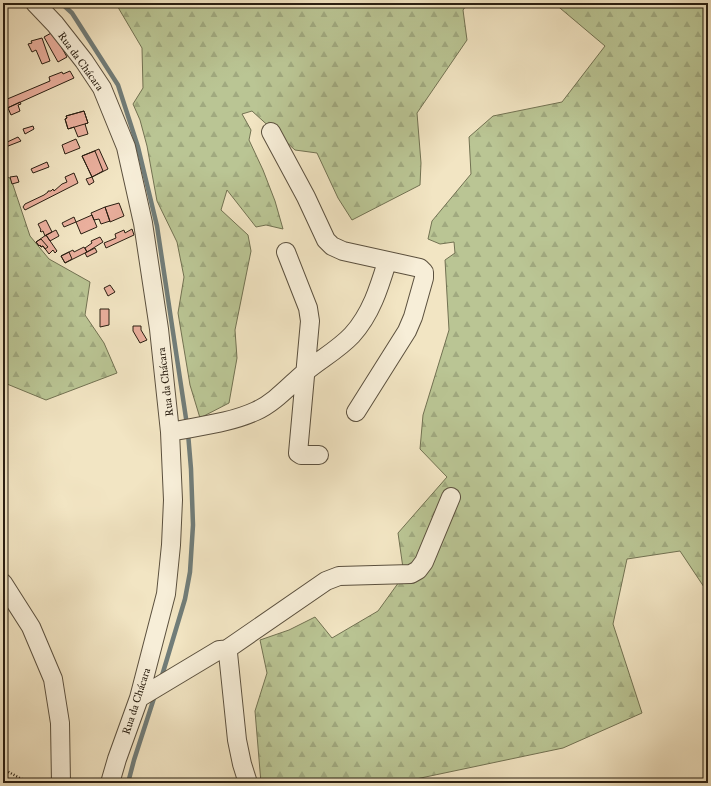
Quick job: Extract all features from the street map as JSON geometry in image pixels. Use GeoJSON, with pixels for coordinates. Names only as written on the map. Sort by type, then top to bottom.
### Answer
{"type":"FeatureCollection","features":[{"type":"Feature","properties":{"kind":"street","name":"Rua da Chácara"},"geometry":{"type":"LineString","coordinates":[[35,3],[55,24],[84,61],[102,88],[126,147],[143,224],[158,329],[170,432],[173,500],[171,545],[166,594],[139,698],[110,783]]}},
{"type":"Feature","properties":{"kind":"street"},"geometry":{"type":"LineString","coordinates":[[271,132],[306,197],[326,240],[332,246],[343,252],[420,268],[424,272],[424,278],[413,317],[407,331],[356,412]]}},
{"type":"Feature","properties":{"kind":"street"},"geometry":{"type":"LineString","coordinates":[[286,252],[308,308],[310,322],[298,453],[301,455],[319,455]]}},
{"type":"Feature","properties":{"kind":"street"},"geometry":{"type":"LineString","coordinates":[[170,432],[239,417],[258,410],[276,397],[351,336],[362,322],[372,305],[379,289],[387,262]]}},
{"type":"Feature","properties":{"kind":"street"},"geometry":{"type":"LineString","coordinates":[[139,698],[220,650],[226,650],[326,581],[339,576],[411,574],[418,570],[424,562],[451,497]]}},
{"type":"Feature","properties":{"kind":"street"},"geometry":{"type":"LineString","coordinates":[[3,583],[31,627],[53,679],[60,723],[61,783]]}},
{"type":"Feature","properties":{"kind":"street"},"geometry":{"type":"LineString","coordinates":[[226,650],[228,653],[237,740],[248,783]]}},
{"type":"Feature","properties":{"kind":"path"},"geometry":{"type":"LineString","coordinates":[[3,769],[30,783]]}},
{"type":"Feature","properties":{"kind":"green space"},"geometry":{"type":"Polygon","coordinates":[[[117,3],[468,3],[463,10],[467,40],[417,113],[421,163],[420,185],[352,220],[338,198],[317,153],[295,150],[252,111],[242,114],[251,130],[249,140],[275,201],[283,229],[266,225],[256,227],[227,190],[221,210],[248,235],[251,251],[235,330],[237,358],[229,403],[200,418],[190,385],[178,313],[184,277],[177,242],[157,201],[147,146],[140,120],[133,104],[143,88],[142,48],[117,3]]]}},
{"type":"Feature","properties":{"kind":"green space"},"geometry":{"type":"Polygon","coordinates":[[[554,3],[708,3],[708,593],[680,551],[627,559],[613,624],[642,713],[563,748],[397,783],[261,783],[255,711],[267,673],[260,640],[289,630],[315,617],[332,638],[378,611],[404,575],[398,533],[447,477],[420,449],[423,415],[449,330],[445,260],[455,253],[454,242],[440,244],[428,239],[432,221],[471,174],[469,137],[493,116],[562,102],[605,46],[554,3]]]}},
{"type":"Feature","properties":{"kind":"green space"},"geometry":{"type":"Polygon","coordinates":[[[3,174],[11,179],[30,236],[49,259],[90,282],[85,315],[104,343],[117,373],[46,400],[7,384],[3,380],[3,174]]]}},
{"type":"Feature","properties":{"kind":"building"},"geometry":{"type":"Polygon","coordinates":[[[53,32],[67,57],[58,62],[44,37],[53,32]]]}},
{"type":"Feature","properties":{"kind":"building"},"geometry":{"type":"Polygon","coordinates":[[[42,38],[50,61],[42,64],[36,50],[32,52],[28,44],[32,43],[31,41],[42,38]]]}},
{"type":"Feature","properties":{"kind":"building"},"geometry":{"type":"Polygon","coordinates":[[[70,71],[74,78],[3,110],[3,99],[5,98],[5,100],[50,81],[49,77],[62,72],[63,74],[70,71]]]}},
{"type":"Feature","properties":{"kind":"building"},"geometry":{"type":"Polygon","coordinates":[[[20,102],[21,104],[18,105],[20,111],[11,115],[8,108],[4,110],[7,117],[3,119],[3,110],[20,102]]]}},
{"type":"Feature","properties":{"kind":"building"},"geometry":{"type":"Polygon","coordinates":[[[84,111],[88,123],[68,129],[65,119],[67,118],[66,116],[84,111]]]}},
{"type":"Feature","properties":{"kind":"building"},"geometry":{"type":"Polygon","coordinates":[[[84,111],[88,123],[85,124],[88,134],[78,137],[74,127],[68,129],[65,119],[67,118],[66,116],[84,111]]]}},
{"type":"Feature","properties":{"kind":"building"},"geometry":{"type":"Polygon","coordinates":[[[33,126],[34,129],[25,134],[23,129],[33,126]]]}},
{"type":"Feature","properties":{"kind":"building"},"geometry":{"type":"Polygon","coordinates":[[[18,137],[21,141],[3,148],[3,144],[18,137]]]}},
{"type":"Feature","properties":{"kind":"building"},"geometry":{"type":"Polygon","coordinates":[[[76,139],[80,148],[65,154],[62,145],[76,139]]]}},
{"type":"Feature","properties":{"kind":"building"},"geometry":{"type":"Polygon","coordinates":[[[99,149],[108,169],[92,177],[82,156],[99,149]]]}},
{"type":"Feature","properties":{"kind":"building"},"geometry":{"type":"Polygon","coordinates":[[[95,151],[103,171],[92,177],[82,156],[95,151]]]}},
{"type":"Feature","properties":{"kind":"building"},"geometry":{"type":"Polygon","coordinates":[[[47,162],[49,167],[33,173],[31,169],[47,162]]]}},
{"type":"Feature","properties":{"kind":"building"},"geometry":{"type":"Polygon","coordinates":[[[74,173],[78,183],[25,210],[23,207],[25,204],[44,195],[48,191],[53,189],[54,191],[62,184],[67,182],[65,177],[74,173]]]}},
{"type":"Feature","properties":{"kind":"building"},"geometry":{"type":"Polygon","coordinates":[[[17,176],[19,182],[12,184],[10,177],[17,176]]]}},
{"type":"Feature","properties":{"kind":"building"},"geometry":{"type":"Polygon","coordinates":[[[92,177],[94,182],[89,185],[86,179],[92,177]]]}},
{"type":"Feature","properties":{"kind":"building"},"geometry":{"type":"Polygon","coordinates":[[[119,203],[124,216],[110,222],[105,207],[119,203]]]}},
{"type":"Feature","properties":{"kind":"building"},"geometry":{"type":"Polygon","coordinates":[[[105,207],[110,221],[101,224],[99,219],[94,220],[91,213],[105,207]]]}},
{"type":"Feature","properties":{"kind":"building"},"geometry":{"type":"Polygon","coordinates":[[[92,215],[97,227],[81,234],[76,222],[92,215]]]}},
{"type":"Feature","properties":{"kind":"building"},"geometry":{"type":"Polygon","coordinates":[[[74,217],[76,222],[64,227],[62,223],[74,217]]]}},
{"type":"Feature","properties":{"kind":"building"},"geometry":{"type":"Polygon","coordinates":[[[46,220],[52,232],[45,236],[43,231],[40,231],[41,230],[38,224],[46,220]]]}},
{"type":"Feature","properties":{"kind":"building"},"geometry":{"type":"Polygon","coordinates":[[[132,229],[134,235],[106,248],[104,243],[116,238],[115,234],[124,230],[125,233],[132,229]]]}},
{"type":"Feature","properties":{"kind":"building"},"geometry":{"type":"Polygon","coordinates":[[[56,230],[59,236],[50,241],[46,235],[56,230]]]}},
{"type":"Feature","properties":{"kind":"building"},"geometry":{"type":"Polygon","coordinates":[[[46,235],[57,251],[55,253],[53,250],[49,254],[43,246],[39,246],[36,242],[46,235]]]}},
{"type":"Feature","properties":{"kind":"building"},"geometry":{"type":"Polygon","coordinates":[[[100,237],[103,242],[87,252],[85,248],[92,243],[91,241],[100,237]]]}},
{"type":"Feature","properties":{"kind":"building"},"geometry":{"type":"Polygon","coordinates":[[[41,239],[48,247],[45,249],[43,246],[39,246],[36,242],[41,239]]]}},
{"type":"Feature","properties":{"kind":"building"},"geometry":{"type":"Polygon","coordinates":[[[84,247],[87,252],[65,263],[61,256],[73,250],[74,252],[84,247]]]}},
{"type":"Feature","properties":{"kind":"building"},"geometry":{"type":"Polygon","coordinates":[[[95,248],[97,252],[87,257],[85,253],[95,248]]]}},
{"type":"Feature","properties":{"kind":"building"},"geometry":{"type":"Polygon","coordinates":[[[69,252],[72,259],[65,263],[61,256],[69,252]]]}},
{"type":"Feature","properties":{"kind":"building"},"geometry":{"type":"Polygon","coordinates":[[[110,285],[115,292],[108,296],[104,288],[110,285]]]}},
{"type":"Feature","properties":{"kind":"building"},"geometry":{"type":"Polygon","coordinates":[[[100,309],[109,309],[109,325],[100,327],[100,309]]]}},
{"type":"Feature","properties":{"kind":"building"},"geometry":{"type":"Polygon","coordinates":[[[133,326],[141,326],[141,330],[147,340],[140,343],[133,331],[133,326]]]}},
{"type":"Feature","properties":{"kind":"waterway"},"geometry":{"type":"LineString","coordinates":[[61,3],[72,13],[118,85],[138,147],[157,226],[187,425]]}},
{"type":"Feature","properties":{"kind":"waterway"},"geometry":{"type":"LineString","coordinates":[[161,679],[185,599],[190,572],[193,525],[188,433]]}},
{"type":"Feature","properties":{"kind":"waterway"},"geometry":{"type":"LineString","coordinates":[[128,783],[155,695]]}}]}
